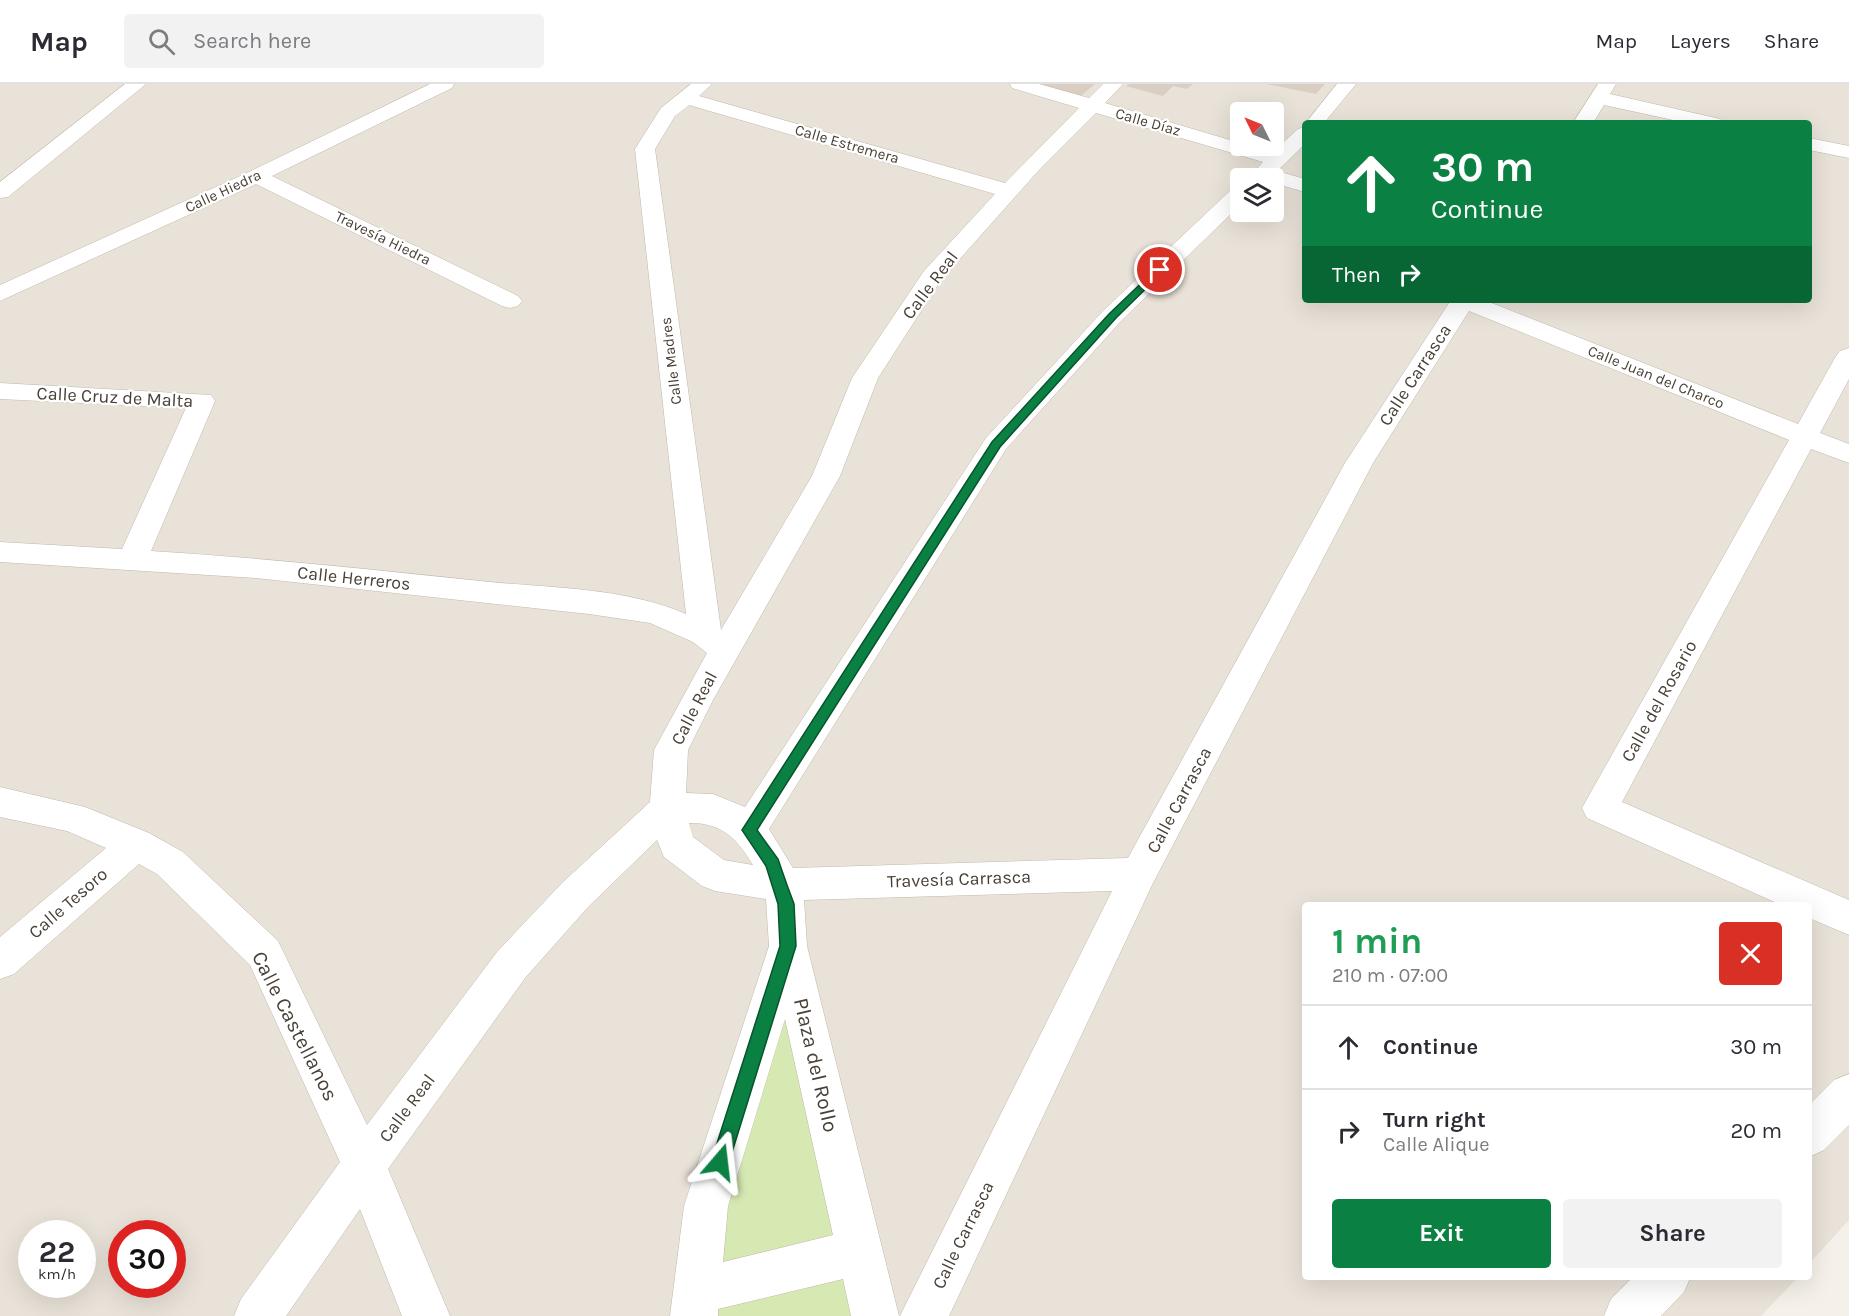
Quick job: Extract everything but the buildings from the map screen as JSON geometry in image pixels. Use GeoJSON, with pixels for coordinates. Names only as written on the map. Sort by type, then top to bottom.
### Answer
{"type":"FeatureCollection","features":[{"type":"Feature","properties":{"kind":"street"},"geometry":{"type":"LineString","coordinates":[[0,192],[137,84]]}},
{"type":"Feature","properties":{"kind":"street","name":"Calle Hiedra"},"geometry":{"type":"LineString","coordinates":[[0,294],[256,176],[445,84]]}},
{"type":"Feature","properties":{"kind":"street","name":"Calle Díaz"},"geometry":{"type":"LineString","coordinates":[[1019,84],[1091,105],[1258,168]]}},
{"type":"Feature","properties":{"kind":"street","name":"Calle Real"},"geometry":{"type":"LineString","coordinates":[[258,1316],[364,1165],[511,965],[575,895],[667,808],[672,750],[714,642],[826,476],[865,378],[932,276],[1009,191],[1114,84]]}},
{"type":"Feature","properties":{"kind":"street"},"geometry":{"type":"LineString","coordinates":[[1317,120],[1347,84]]}},
{"type":"Feature","properties":{"kind":"street","name":"Calle Estremera"},"geometry":{"type":"LineString","coordinates":[[694,91],[1009,191]]}},
{"type":"Feature","properties":{"kind":"street","name":"Calle Madres"},"geometry":{"type":"LineString","coordinates":[[694,91],[668,112],[645,149],[714,642]]}},
{"type":"Feature","properties":{"kind":"street"},"geometry":{"type":"LineString","coordinates":[[1585,120],[1603,91],[1703,120]]}},
{"type":"Feature","properties":{"kind":"street"},"geometry":{"type":"LineString","coordinates":[[1269,168],[1302,137]]}},
{"type":"Feature","properties":{"kind":"street"},"geometry":{"type":"LineString","coordinates":[[1812,145],[1849,152]]}},
{"type":"Feature","properties":{"kind":"street","name":"Travesía Hiedra"},"geometry":{"type":"LineString","coordinates":[[256,176],[510,301]]}},
{"type":"Feature","properties":{"kind":"street","name":"Calle Díaz"},"geometry":{"type":"LineString","coordinates":[[1284,178],[1302,185]]}},
{"type":"Feature","properties":{"kind":"street"},"geometry":{"type":"LineString","coordinates":[[749,830],[996,444],[1112,316],[1230,204]]}},
{"type":"Feature","properties":{"kind":"street","name":"Calle Carrasca"},"geometry":{"type":"LineString","coordinates":[[924,1316],[1139,874],[1359,463],[1462,303]]}},
{"type":"Feature","properties":{"kind":"street","name":"Calle Juan del Charco"},"geometry":{"type":"LineString","coordinates":[[1472,303],[1849,454]]}},
{"type":"Feature","properties":{"kind":"street","name":"Calle del Rosario"},"geometry":{"type":"LineString","coordinates":[[1849,356],[1600,808],[1849,918]]}},
{"type":"Feature","properties":{"kind":"street","name":"Calle Cruz de Malta"},"geometry":{"type":"LineString","coordinates":[[0,391],[202,401],[132,560]]}},
{"type":"Feature","properties":{"kind":"street","name":"Calle Herreros"},"geometry":{"type":"LineString","coordinates":[[0,552],[256,568],[589,603],[655,613],[714,642]]}},
{"type":"Feature","properties":{"kind":"street","name":"Calle Castellanos"},"geometry":{"type":"LineString","coordinates":[[0,802],[72,817],[136,844],[170,862],[264,953],[364,1165],[426,1316]]}},
{"type":"Feature","properties":{"kind":"street"},"geometry":{"type":"LineString","coordinates":[[667,808],[717,810],[749,830],[772,863],[780,885],[786,904],[788,946]]}},
{"type":"Feature","properties":{"kind":"street","name":"Travesía Carrasca"},"geometry":{"type":"LineString","coordinates":[[667,808],[676,846],[715,875],[780,885],[1139,874]]}},
{"type":"Feature","properties":{"kind":"street","name":"Calle Tesoro"},"geometry":{"type":"LineString","coordinates":[[0,961],[136,844]]}},
{"type":"Feature","properties":{"kind":"street","name":"Plaza del Rollo"},"geometry":{"type":"LineString","coordinates":[[788,946],[706,1206],[696,1303],[860,1252]]}},
{"type":"Feature","properties":{"kind":"street","name":"Plaza del Rollo"},"geometry":{"type":"LineString","coordinates":[[788,946],[875,1316]]}},
{"type":"Feature","properties":{"kind":"street"},"geometry":{"type":"LineString","coordinates":[[1812,1133],[1849,1095]]}},
{"type":"Feature","properties":{"kind":"street"},"geometry":{"type":"LineString","coordinates":[[1628,1316],[1664,1280]]}},
{"type":"Feature","properties":{"kind":"shaded area"},"geometry":{"type":"Polygon","coordinates":[[[0,84],[1849,84],[1849,1220],[1812,1261],[1812,902],[1302,902],[1302,1280],[1795,1280],[1761,1316],[0,1316],[0,84]]]}},
{"type":"Feature","properties":{"kind":"green space"},"geometry":{"type":"Polygon","coordinates":[[[788,946],[875,1316],[694,1316],[788,946]]]}},
{"type":"Feature","properties":{"kind":"route"},"geometry":{"type":"LineString","coordinates":[[720,1162],[788,946],[786,904],[780,885],[772,863],[749,830],[996,444],[1112,316],[1160,270]]}}]}
